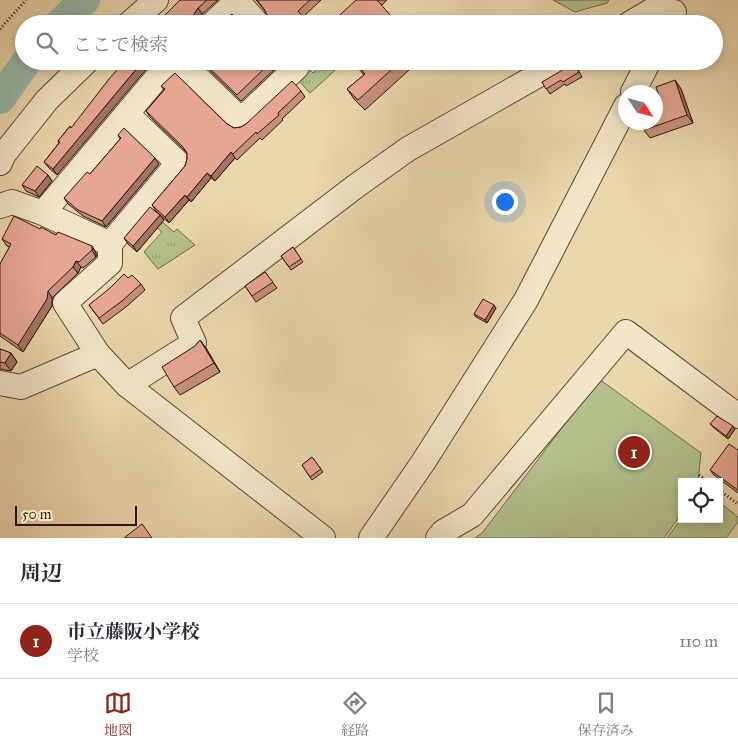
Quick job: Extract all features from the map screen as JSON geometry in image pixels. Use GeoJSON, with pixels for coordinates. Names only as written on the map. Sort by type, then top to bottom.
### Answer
{"type":"FeatureCollection","features":[{"type":"Feature","properties":{"kind":"street"},"geometry":{"type":"LineString","coordinates":[[139,15],[156,0]]}},
{"type":"Feature","properties":{"kind":"street"},"geometry":{"type":"LineString","coordinates":[[222,15],[238,0],[250,15]]}},
{"type":"Feature","properties":{"kind":"street"},"geometry":{"type":"LineString","coordinates":[[644,15],[651,11],[674,12]]}},
{"type":"Feature","properties":{"kind":"street"},"geometry":{"type":"LineString","coordinates":[[0,163],[4,154],[47,100],[78,70]]}},
{"type":"Feature","properties":{"kind":"street"},"geometry":{"type":"LineString","coordinates":[[44,213],[164,70]]}},
{"type":"Feature","properties":{"kind":"street"},"geometry":{"type":"LineString","coordinates":[[189,70],[241,120],[294,70]]}},
{"type":"Feature","properties":{"kind":"street"},"geometry":{"type":"LineString","coordinates":[[127,386],[194,343],[182,318],[356,186],[408,149],[548,70]]}},
{"type":"Feature","properties":{"kind":"street"},"geometry":{"type":"LineString","coordinates":[[637,85],[644,70]]}},
{"type":"Feature","properties":{"kind":"street"},"geometry":{"type":"LineString","coordinates":[[127,114],[178,164],[110,244],[110,263],[65,303],[98,354],[127,386],[323,538]]}},
{"type":"Feature","properties":{"kind":"street"},"geometry":{"type":"LineString","coordinates":[[371,538],[424,461],[526,300],[618,122]]}},
{"type":"Feature","properties":{"kind":"street"},"geometry":{"type":"LineString","coordinates":[[0,206],[12,202],[44,213],[110,244]]}},
{"type":"Feature","properties":{"kind":"street"},"geometry":{"type":"LineString","coordinates":[[438,538],[443,532],[472,515],[626,332],[738,416]]}},
{"type":"Feature","properties":{"kind":"street"},"geometry":{"type":"LineString","coordinates":[[0,383],[20,387],[98,354]]}},
{"type":"Feature","properties":{"kind":"path"},"geometry":{"type":"LineString","coordinates":[[0,29],[26,0]]}},
{"type":"Feature","properties":{"kind":"path"},"geometry":{"type":"LineString","coordinates":[[699,475],[703,478]]}},
{"type":"Feature","properties":{"kind":"path"},"geometry":{"type":"LineString","coordinates":[[723,493],[738,504]]}},
{"type":"Feature","properties":{"kind":"green space"},"geometry":{"type":"Polygon","coordinates":[[[553,0],[609,0],[607,3],[575,12],[553,0]]]}},
{"type":"Feature","properties":{"kind":"green space"},"geometry":{"type":"Polygon","coordinates":[[[310,70],[313,73],[316,70],[335,70],[310,93],[298,80],[310,70]]]}},
{"type":"Feature","properties":{"kind":"green space"},"geometry":{"type":"Polygon","coordinates":[[[152,213],[174,232],[177,229],[195,245],[158,269],[144,252],[162,232],[147,219],[152,213]]]}},
{"type":"Feature","properties":{"kind":"green space"},"geometry":{"type":"Polygon","coordinates":[[[599,379],[701,453],[698,478],[678,478],[678,519],[664,538],[475,538],[483,532],[599,379]]]}},
{"type":"Feature","properties":{"kind":"green space"},"geometry":{"type":"Polygon","coordinates":[[[723,505],[738,517],[738,522],[726,538],[667,538],[678,523],[723,523],[723,505]]]}},
{"type":"Feature","properties":{"kind":"building"},"geometry":{"type":"Polygon","coordinates":[[[180,0],[207,0],[198,8],[194,15],[165,15],[180,0]]]}},
{"type":"Feature","properties":{"kind":"building"},"geometry":{"type":"Polygon","coordinates":[[[257,0],[310,0],[298,11],[301,15],[267,15],[257,0]]]}},
{"type":"Feature","properties":{"kind":"building"},"geometry":{"type":"Polygon","coordinates":[[[356,0],[377,0],[390,15],[340,15],[356,0]]]}},
{"type":"Feature","properties":{"kind":"building"},"geometry":{"type":"Polygon","coordinates":[[[117,70],[136,70],[53,169],[44,162],[60,142],[58,141],[70,126],[71,128],[117,70]]]}},
{"type":"Feature","properties":{"kind":"building"},"geometry":{"type":"Polygon","coordinates":[[[211,70],[263,70],[237,95],[211,70]]]}},
{"type":"Feature","properties":{"kind":"building"},"geometry":{"type":"Polygon","coordinates":[[[362,70],[391,70],[358,100],[347,89],[365,74],[362,70]]]}},
{"type":"Feature","properties":{"kind":"building"},"geometry":{"type":"Polygon","coordinates":[[[563,70],[578,70],[579,72],[563,82],[561,80],[546,89],[542,82],[563,70]]]}},
{"type":"Feature","properties":{"kind":"building"},"geometry":{"type":"Polygon","coordinates":[[[175,73],[227,124],[234,128],[246,124],[292,81],[301,91],[278,113],[279,115],[257,134],[256,132],[233,154],[231,152],[211,176],[207,173],[187,197],[185,195],[165,217],[152,205],[185,166],[187,153],[146,111],[165,89],[161,86],[175,73]]]}},
{"type":"Feature","properties":{"kind":"building"},"geometry":{"type":"Polygon","coordinates":[[[675,80],[687,115],[663,123],[663,85],[661,85],[675,80]]]}},
{"type":"Feature","properties":{"kind":"building"},"geometry":{"type":"Polygon","coordinates":[[[124,128],[155,158],[102,221],[78,210],[64,198],[87,172],[90,174],[121,138],[118,135],[124,128]]]}},
{"type":"Feature","properties":{"kind":"building"},"geometry":{"type":"Polygon","coordinates":[[[37,166],[48,175],[35,191],[22,185],[37,166]]]}},
{"type":"Feature","properties":{"kind":"building"},"geometry":{"type":"Polygon","coordinates":[[[150,207],[160,215],[133,246],[124,238],[150,207]]]}},
{"type":"Feature","properties":{"kind":"building"},"geometry":{"type":"Polygon","coordinates":[[[14,216],[40,229],[41,227],[56,235],[58,232],[92,246],[92,250],[79,262],[76,261],[73,267],[48,291],[47,299],[18,345],[0,333],[0,264],[11,244],[2,239],[14,216]]]}},
{"type":"Feature","properties":{"kind":"building"},"geometry":{"type":"Polygon","coordinates":[[[293,247],[301,259],[289,267],[281,256],[293,247]]]}},
{"type":"Feature","properties":{"kind":"building"},"geometry":{"type":"Polygon","coordinates":[[[265,272],[273,282],[252,296],[245,286],[265,272]]]}},
{"type":"Feature","properties":{"kind":"building"},"geometry":{"type":"Polygon","coordinates":[[[124,274],[128,278],[132,275],[141,284],[99,318],[89,305],[124,274]]]}},
{"type":"Feature","properties":{"kind":"building"},"geometry":{"type":"Polygon","coordinates":[[[483,299],[494,305],[485,320],[474,314],[483,299]]]}},
{"type":"Feature","properties":{"kind":"building"},"geometry":{"type":"Polygon","coordinates":[[[200,340],[214,363],[174,387],[162,367],[195,346],[200,340]]]}},
{"type":"Feature","properties":{"kind":"building"},"geometry":{"type":"Polygon","coordinates":[[[0,349],[11,353],[5,363],[0,362],[0,349]]]}},
{"type":"Feature","properties":{"kind":"building"},"geometry":{"type":"Polygon","coordinates":[[[717,416],[733,426],[726,436],[710,424],[717,416]]]}},
{"type":"Feature","properties":{"kind":"building"},"geometry":{"type":"Polygon","coordinates":[[[729,444],[738,450],[738,490],[723,478],[710,470],[729,444]]]}},
{"type":"Feature","properties":{"kind":"building"},"geometry":{"type":"Polygon","coordinates":[[[312,457],[321,469],[310,477],[302,465],[312,457]]]}},
{"type":"Feature","properties":{"kind":"building"},"geometry":{"type":"Polygon","coordinates":[[[142,524],[152,538],[124,538],[142,524]]]}},
{"type":"Feature","properties":{"kind":"waterway"},"geometry":{"type":"LineString","coordinates":[[69,15],[85,0]]}},
{"type":"Feature","properties":{"kind":"waterway"},"geometry":{"type":"LineString","coordinates":[[0,99],[21,70]]}},
{"type":"Feature","properties":{"kind":"place","name":"市立藤阪小学校"},"geometry":{"type":"Point","coordinates":[634,452]}}]}
